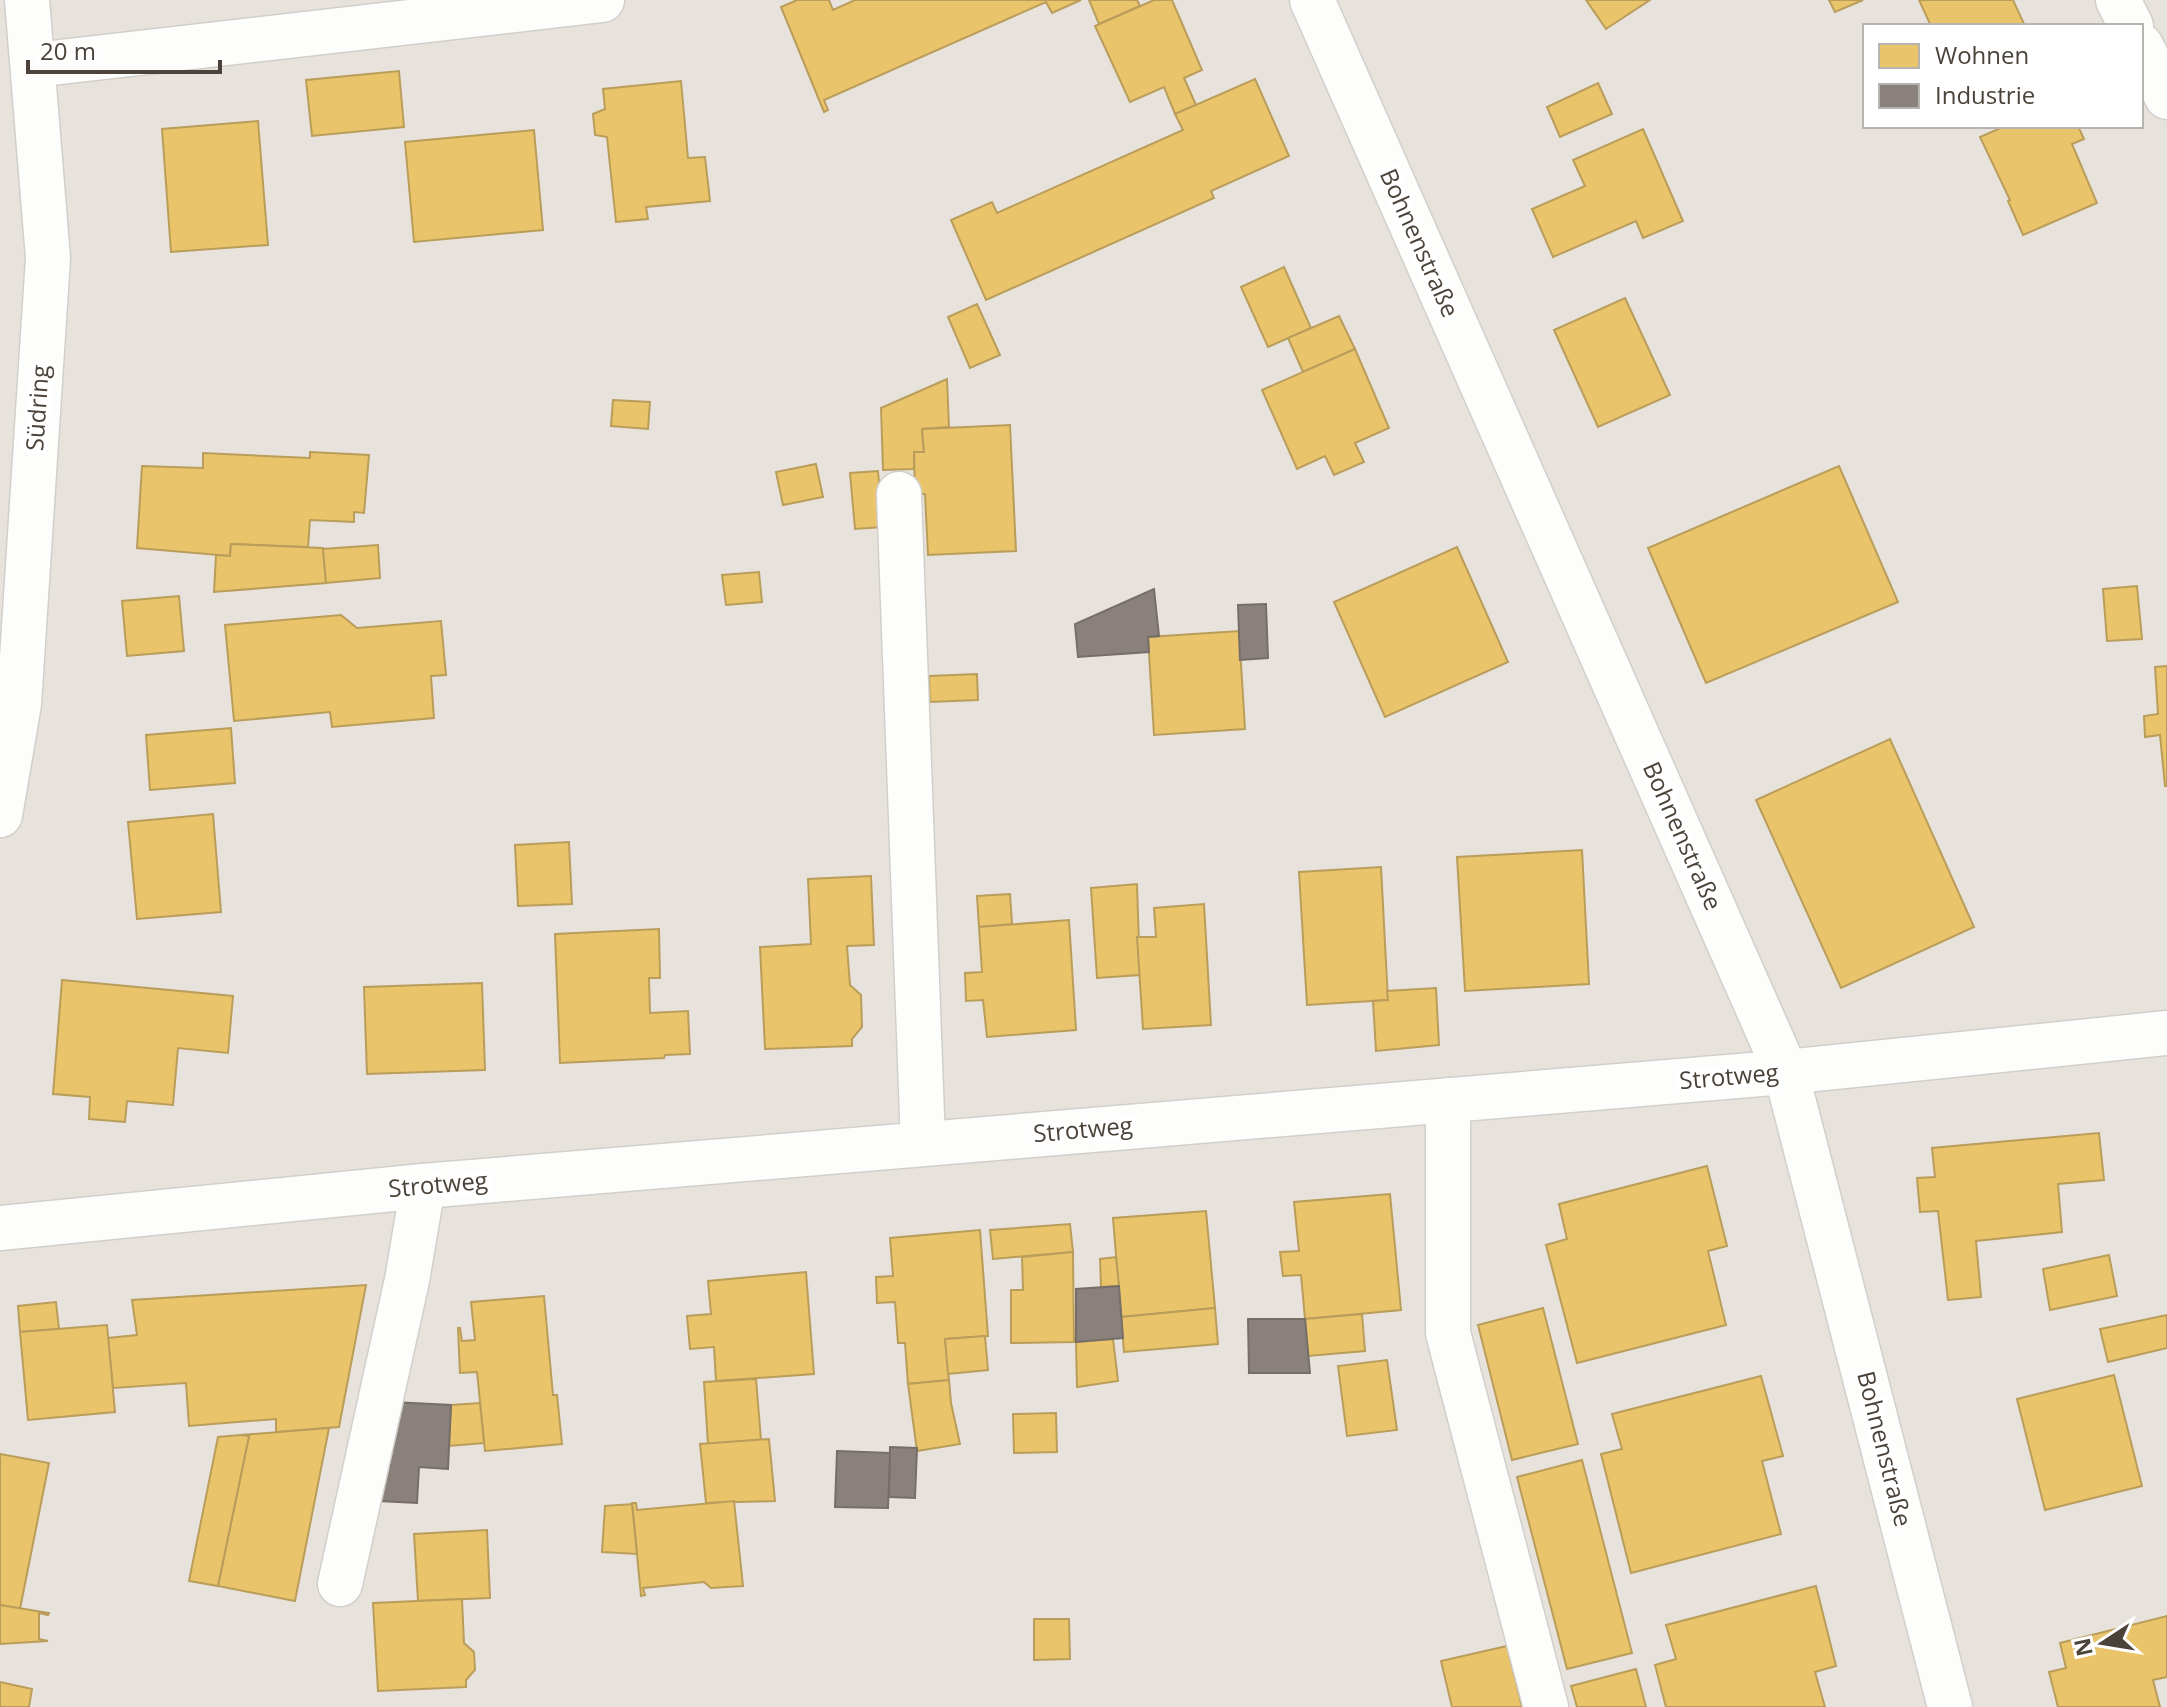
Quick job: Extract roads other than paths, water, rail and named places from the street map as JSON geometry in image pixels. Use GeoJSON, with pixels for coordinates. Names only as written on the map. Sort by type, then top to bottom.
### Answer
{"type":"FeatureCollection","features":[{"type":"Feature","properties":{"kind":"street","name":"Südring"},"geometry":{"type":"LineString","coordinates":[[0,815],[19,704],[48,258],[27,0]]}},
{"type":"Feature","properties":{"kind":"street"},"geometry":{"type":"LineString","coordinates":[[34,65],[602,0]]}},
{"type":"Feature","properties":{"kind":"street","name":"Bohnenstraße"},"geometry":{"type":"LineString","coordinates":[[1312,0],[1786,1072],[1950,1707]]}},
{"type":"Feature","properties":{"kind":"street"},"geometry":{"type":"LineString","coordinates":[[2118,0],[2130,24]]}},
{"type":"Feature","properties":{"kind":"street"},"geometry":{"type":"LineString","coordinates":[[2143,50],[2167,97]]}},
{"type":"Feature","properties":{"kind":"street"},"geometry":{"type":"LineString","coordinates":[[899,494],[923,1143]]}},
{"type":"Feature","properties":{"kind":"street","name":"Strotweg"},"geometry":{"type":"LineString","coordinates":[[0,1228],[423,1186],[1786,1072],[2167,1033]]}},
{"type":"Feature","properties":{"kind":"street"},"geometry":{"type":"LineString","coordinates":[[1448,1100],[1448,1333],[1546,1707]]}},
{"type":"Feature","properties":{"kind":"street"},"geometry":{"type":"LineString","coordinates":[[340,1584],[407,1280],[423,1186]]}}]}
